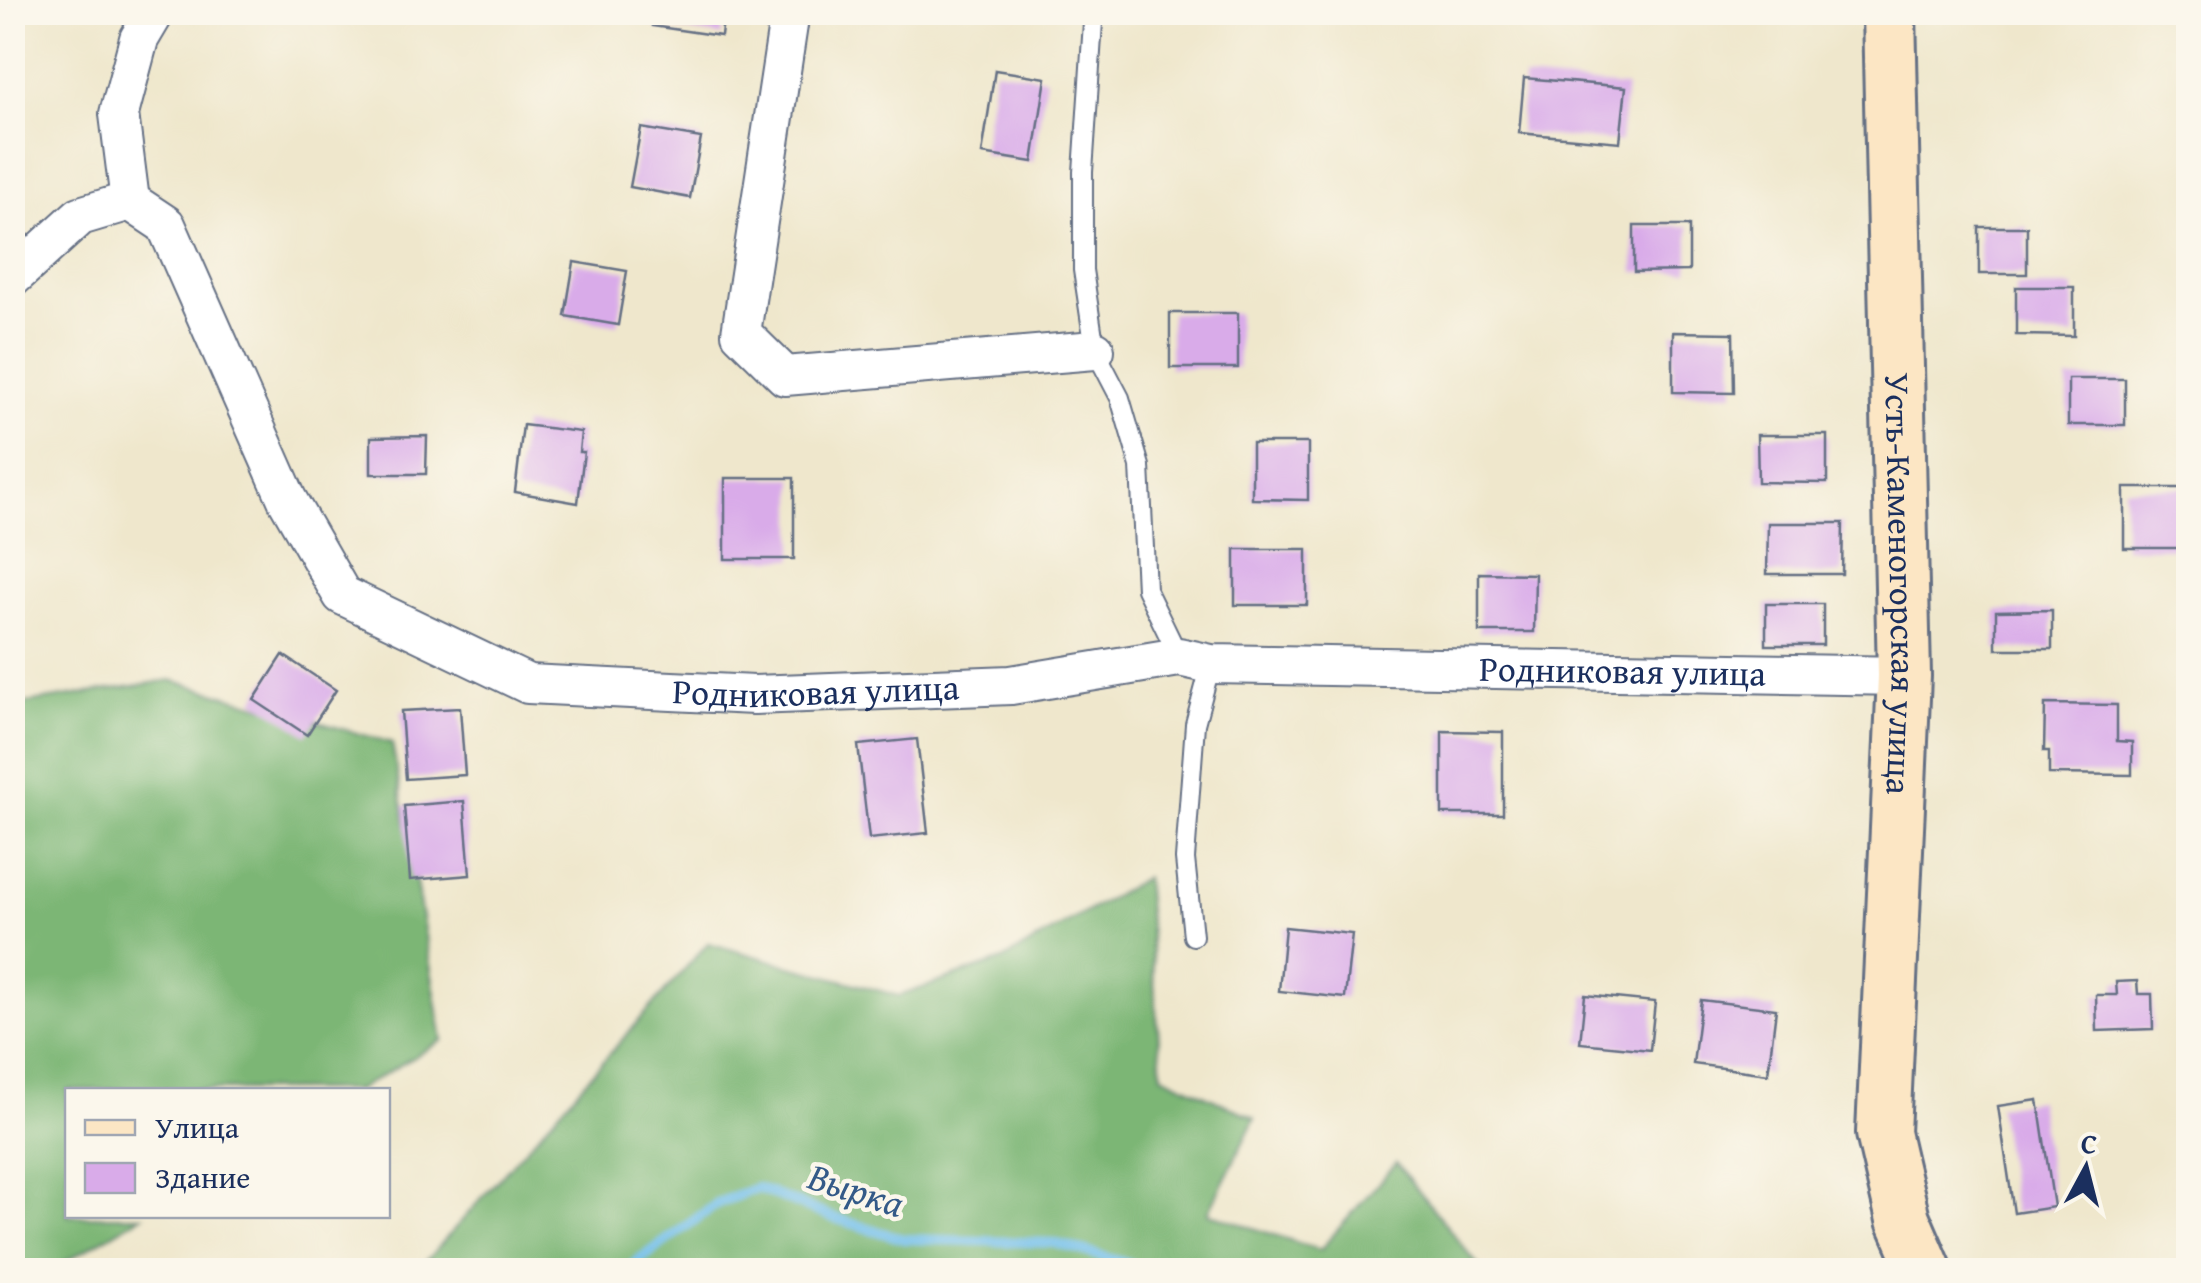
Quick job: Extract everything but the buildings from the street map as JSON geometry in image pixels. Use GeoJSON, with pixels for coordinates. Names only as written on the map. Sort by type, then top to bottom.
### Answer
{"type":"FeatureCollection","features":[{"type":"Feature","properties":{"kind":"street"},"geometry":{"type":"LineString","coordinates":[[12,278],[80,216],[130,200],[119,114],[139,39],[156,12]]}},
{"type":"Feature","properties":{"kind":"street"},"geometry":{"type":"LineString","coordinates":[[790,12],[741,333],[785,376],[1096,350]]}},
{"type":"Feature","properties":{"kind":"street","name":"Усть-Каменогорская улица"},"geometry":{"type":"LineString","coordinates":[[1889,12],[1904,676],[1883,1133],[1903,1220],[1926,1270]]}},
{"type":"Feature","properties":{"kind":"street","name":"Родниковая улица"},"geometry":{"type":"LineString","coordinates":[[130,200],[166,226],[287,499],[342,594],[528,684],[754,695],[1011,686],[1195,661],[1904,676]]}},
{"type":"Feature","properties":{"kind":"lane"},"geometry":{"type":"LineString","coordinates":[[1093,22],[1083,172],[1083,270],[1096,350],[1120,398],[1140,466],[1146,589],[1195,661],[1196,724],[1185,859],[1193,936]]}},
{"type":"Feature","properties":{"kind":"green space"},"geometry":{"type":"Polygon","coordinates":[[[171,680],[392,743],[443,1040],[360,1088],[65,1088],[65,1218],[139,1218],[51,1270],[13,1270],[13,705],[171,680]]]}},
{"type":"Feature","properties":{"kind":"green space"},"geometry":{"type":"Polygon","coordinates":[[[1145,878],[1162,1075],[1255,1118],[1208,1213],[1320,1250],[1396,1163],[1482,1270],[418,1270],[708,943],[899,996],[1003,960],[1145,878]]]}},
{"type":"Feature","properties":{"kind":"waterway","name":"Вырка"},"geometry":{"type":"LineString","coordinates":[[626,1270],[718,1203],[757,1188],[903,1239],[1054,1243],[1150,1270]]}}]}
